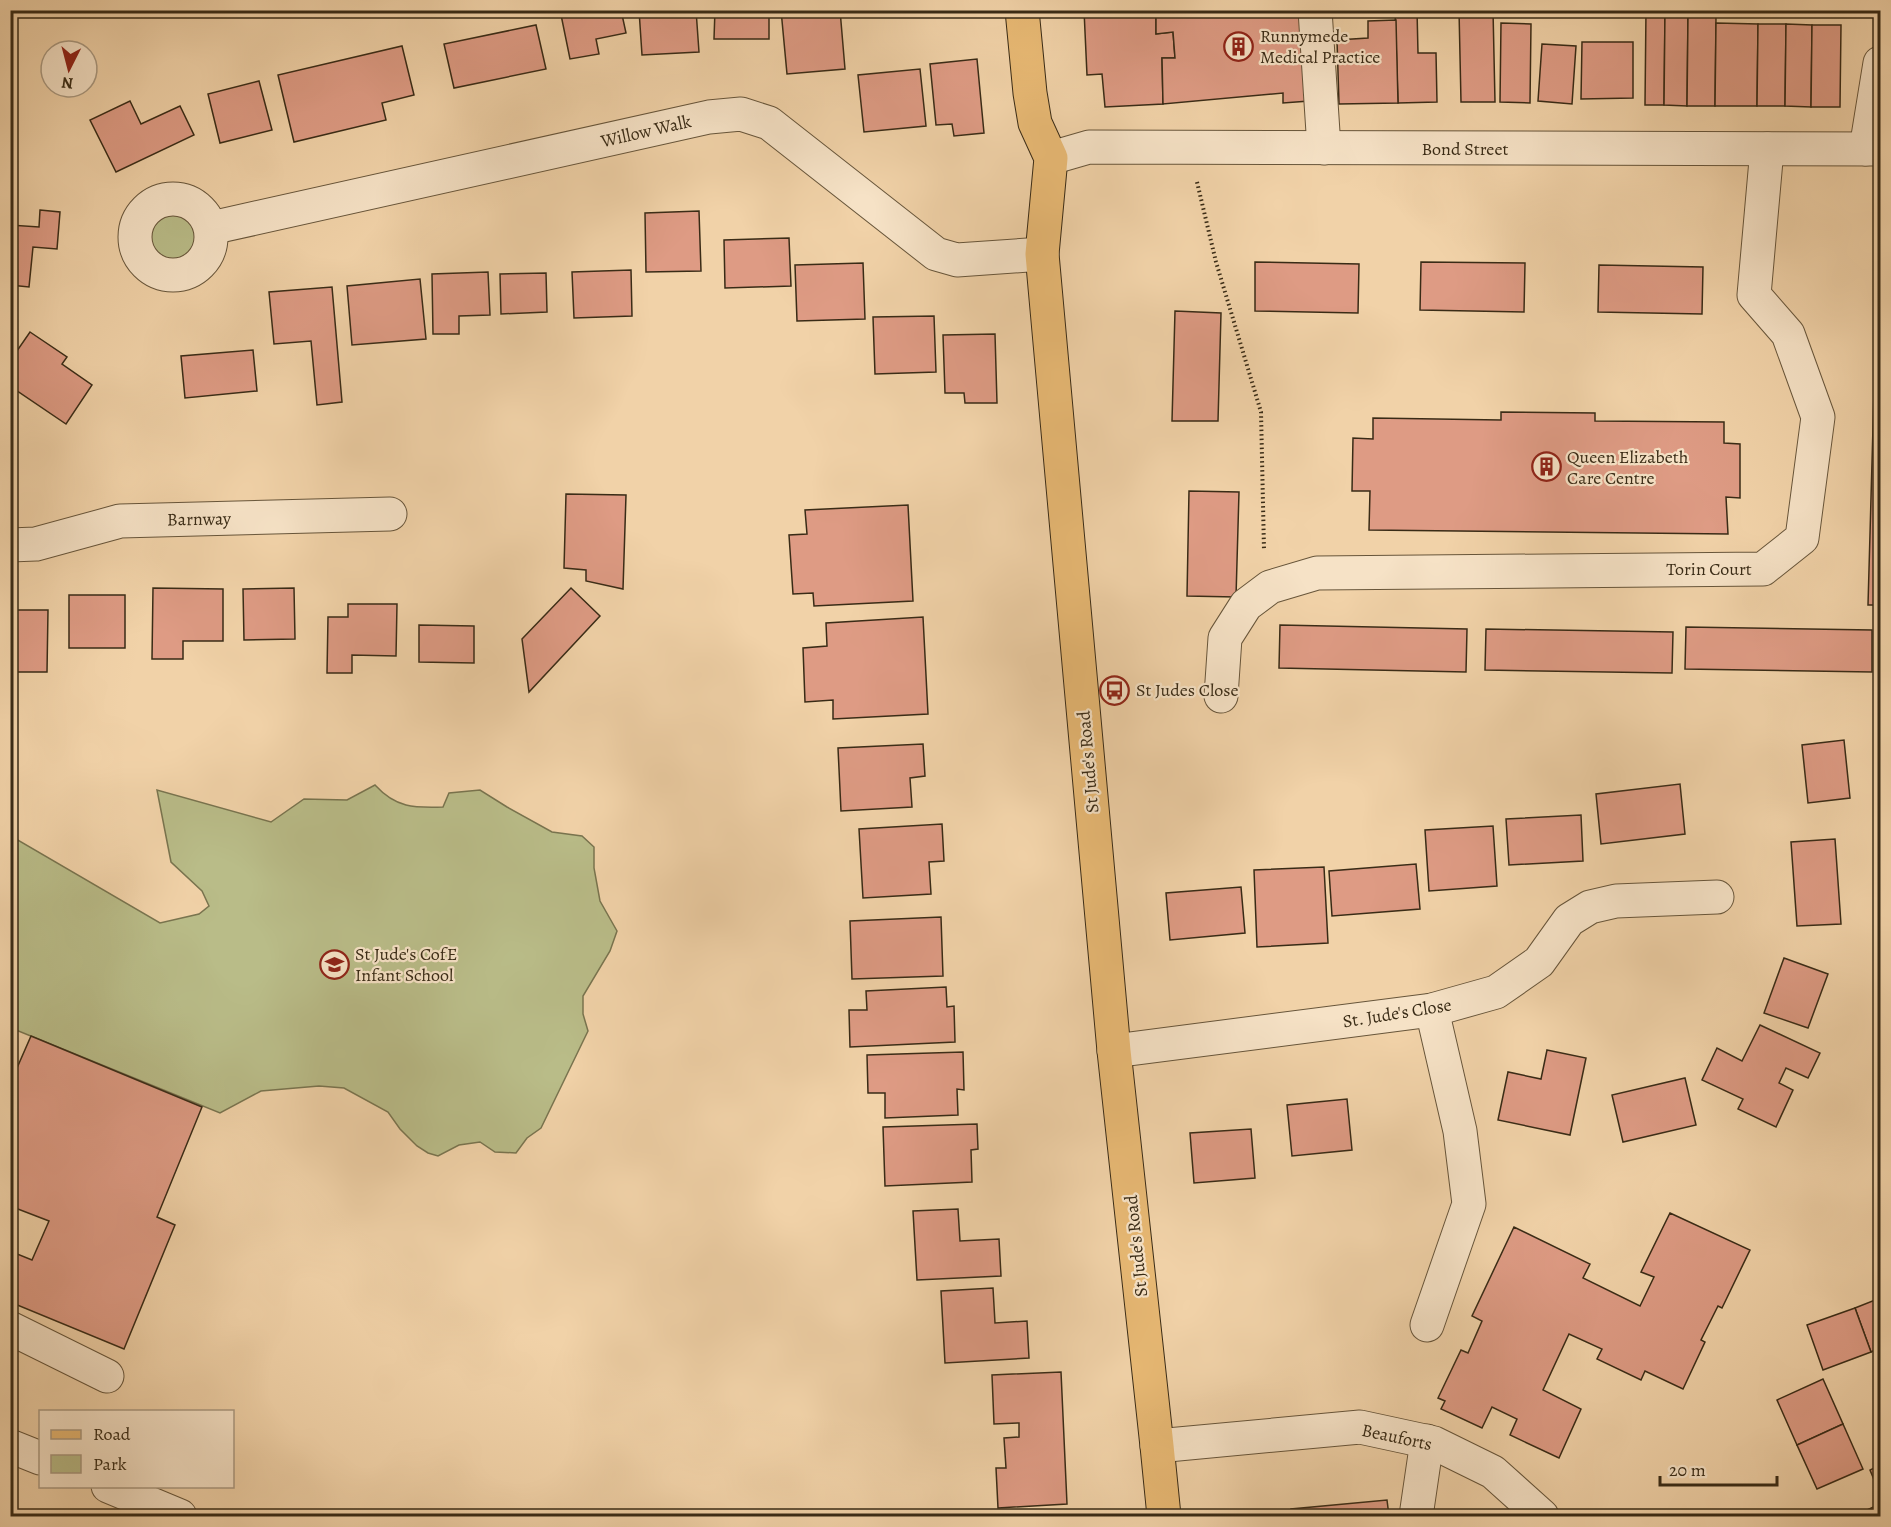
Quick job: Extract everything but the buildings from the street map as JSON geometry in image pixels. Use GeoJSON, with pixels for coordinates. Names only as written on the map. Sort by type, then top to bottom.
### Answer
{"type":"FeatureCollection","features":[{"type":"Feature","properties":{"kind":"main road","name":"St Jude's Road"},"geometry":{"type":"LineString","coordinates":[[1022,10],[1035,123],[1050,158],[1042,254],[1114,1051],[1164,1516]]}},
{"type":"Feature","properties":{"kind":"street"},"geometry":{"type":"LineString","coordinates":[[1315,10],[1324,148]]}},
{"type":"Feature","properties":{"kind":"street"},"geometry":{"type":"LineString","coordinates":[[1873,149],[1881,63]]}},
{"type":"Feature","properties":{"kind":"street","name":"Willow Walk"},"geometry":{"type":"LineString","coordinates":[[211,228],[709,117],[741,114],[769,123],[936,254],[957,260],[1042,254]]}},
{"type":"Feature","properties":{"kind":"street","name":"Bond Street"},"geometry":{"type":"LineString","coordinates":[[1050,158],[1089,147],[1873,149]]}},
{"type":"Feature","properties":{"kind":"street","name":"Torin Court"},"geometry":{"type":"LineString","coordinates":[[1270,587],[1317,573],[1763,569],[1802,538],[1818,417],[1788,334],[1754,295],[1767,149]]}},
{"type":"Feature","properties":{"kind":"street","name":"Barnway"},"geometry":{"type":"LineString","coordinates":[[10,545],[36,544],[120,521],[390,514]]}},
{"type":"Feature","properties":{"kind":"street"},"geometry":{"type":"LineString","coordinates":[[1221,696],[1225,638],[1246,605],[1270,587]]}},
{"type":"Feature","properties":{"kind":"street","name":"St. Jude's Close"},"geometry":{"type":"LineString","coordinates":[[1114,1051],[1432,1010],[1496,992],[1539,962],[1569,920],[1590,907],[1616,901],[1717,897]]}},
{"type":"Feature","properties":{"kind":"street"},"geometry":{"type":"LineString","coordinates":[[1427,1325],[1469,1204],[1460,1131],[1432,1010]]}},
{"type":"Feature","properties":{"kind":"street"},"geometry":{"type":"LineString","coordinates":[[10,1328],[107,1376]]}},
{"type":"Feature","properties":{"kind":"street","name":"Beauforts"},"geometry":{"type":"LineString","coordinates":[[1157,1446],[1360,1427],[1427,1441],[1493,1472],[1542,1516]]}},
{"type":"Feature","properties":{"kind":"street"},"geometry":{"type":"LineString","coordinates":[[1416,1516],[1427,1441]]}},
{"type":"Feature","properties":{"kind":"street"},"geometry":{"type":"LineString","coordinates":[[10,1446],[39,1458]]}},
{"type":"Feature","properties":{"kind":"street"},"geometry":{"type":"LineString","coordinates":[[113,1488],[180,1516]]}},
{"type":"Feature","properties":{"kind":"path"},"geometry":{"type":"LineString","coordinates":[[1197,182],[1216,262],[1260,412],[1264,568],[1270,587]]}},
{"type":"Feature","properties":{"kind":"green space"},"geometry":{"type":"Polygon","coordinates":[[[173,213],[190,220],[197,237],[190,254],[173,261],[156,254],[149,237],[156,220],[173,213]]]}},
{"type":"Feature","properties":{"kind":"green space"},"geometry":{"type":"Polygon","coordinates":[[[375,785],[390,798],[414,807],[443,807],[449,793],[480,790],[552,832],[582,836],[594,847],[594,868],[600,901],[617,931],[610,951],[583,996],[583,1014],[588,1031],[541,1128],[527,1138],[516,1153],[495,1152],[480,1142],[459,1145],[438,1156],[428,1153],[417,1146],[400,1129],[388,1112],[344,1088],[319,1086],[261,1091],[220,1113],[11,1028],[11,836],[160,923],[199,914],[209,906],[202,891],[171,862],[157,790],[271,822],[304,799],[347,800],[375,785]]]}},
{"type":"Feature","properties":{"kind":"place","name":"Runnymede Medical Practice"},"geometry":{"type":"Point","coordinates":[1239,46]}},
{"type":"Feature","properties":{"kind":"place","name":"Queen Elizabeth Care Centre"},"geometry":{"type":"Point","coordinates":[1546,467]}},
{"type":"Feature","properties":{"kind":"place","name":"St Judes Close"},"geometry":{"type":"Point","coordinates":[1115,690]}},
{"type":"Feature","properties":{"kind":"place","name":"St Jude's CofE Infant School"},"geometry":{"type":"Point","coordinates":[334,964]}}]}
